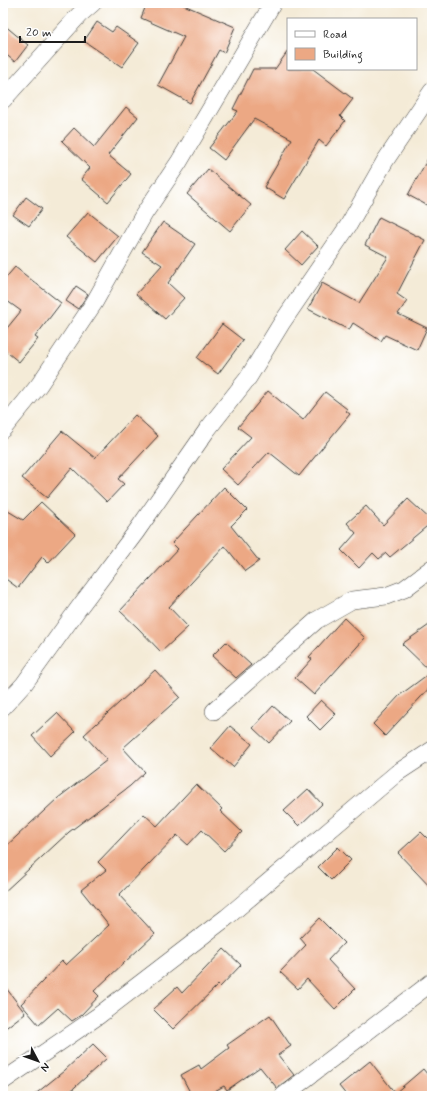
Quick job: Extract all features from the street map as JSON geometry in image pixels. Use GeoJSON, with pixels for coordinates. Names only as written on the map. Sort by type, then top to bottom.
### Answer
{"type":"FeatureCollection","features":[{"type":"Feature","properties":{"kind":"street"},"geometry":{"type":"LineString","coordinates":[[3,100],[79,16],[93,3]]}},
{"type":"Feature","properties":{"kind":"street"},"geometry":{"type":"LineString","coordinates":[[3,429],[39,385],[94,303],[144,214],[179,162],[273,3]]}},
{"type":"Feature","properties":{"kind":"street"},"geometry":{"type":"LineString","coordinates":[[3,707],[24,684],[136,532],[207,430],[248,378],[281,324],[348,226],[385,161],[432,90]]}},
{"type":"Feature","properties":{"kind":"street"},"geometry":{"type":"LineString","coordinates":[[214,711],[318,620],[352,600],[386,596],[404,589],[432,568]]}},
{"type":"Feature","properties":{"kind":"street"},"geometry":{"type":"LineString","coordinates":[[3,1081],[98,1016],[227,917],[397,773],[432,750]]}},
{"type":"Feature","properties":{"kind":"street"},"geometry":{"type":"LineString","coordinates":[[283,1096],[432,982]]}},
{"type":"Feature","properties":{"kind":"building"},"geometry":{"type":"Polygon","coordinates":[[[147,3],[179,3],[235,27],[224,53],[219,50],[190,103],[158,85],[184,37],[141,18],[147,3]]]}},
{"type":"Feature","properties":{"kind":"building"},"geometry":{"type":"Polygon","coordinates":[[[97,22],[112,32],[116,27],[139,43],[122,67],[84,41],[97,22]]]}},
{"type":"Feature","properties":{"kind":"building"},"geometry":{"type":"Polygon","coordinates":[[[3,24],[28,45],[15,62],[3,52],[3,24]]]}},
{"type":"Feature","properties":{"kind":"building"},"geometry":{"type":"Polygon","coordinates":[[[287,52],[287,70],[314,70],[353,99],[340,116],[345,121],[326,146],[319,140],[284,199],[264,187],[292,139],[254,119],[224,160],[209,148],[238,111],[233,109],[253,69],[275,69],[287,52]]]}},
{"type":"Feature","properties":{"kind":"building"},"geometry":{"type":"Polygon","coordinates":[[[126,107],[138,117],[108,155],[131,174],[108,202],[81,179],[90,168],[62,141],[74,128],[94,147],[126,107]]]}},
{"type":"Feature","properties":{"kind":"building"},"geometry":{"type":"Polygon","coordinates":[[[432,151],[432,208],[408,195],[432,151]]]}},
{"type":"Feature","properties":{"kind":"building"},"geometry":{"type":"Polygon","coordinates":[[[208,169],[251,205],[230,231],[187,194],[208,169]]]}},
{"type":"Feature","properties":{"kind":"building"},"geometry":{"type":"Polygon","coordinates":[[[26,197],[42,209],[29,226],[13,215],[26,197]]]}},
{"type":"Feature","properties":{"kind":"building"},"geometry":{"type":"Polygon","coordinates":[[[88,212],[118,236],[97,262],[66,237],[88,212]]]}},
{"type":"Feature","properties":{"kind":"building"},"geometry":{"type":"Polygon","coordinates":[[[379,217],[425,240],[397,294],[407,301],[398,314],[427,328],[417,350],[385,335],[381,341],[353,323],[349,330],[308,309],[322,283],[359,303],[388,257],[365,245],[379,217]]]}},
{"type":"Feature","properties":{"kind":"building"},"geometry":{"type":"Polygon","coordinates":[[[163,222],[195,244],[168,283],[184,298],[165,319],[136,294],[162,265],[142,252],[163,222]]]}},
{"type":"Feature","properties":{"kind":"building"},"geometry":{"type":"Polygon","coordinates":[[[302,231],[318,246],[301,265],[285,250],[302,231]]]}},
{"type":"Feature","properties":{"kind":"building"},"geometry":{"type":"Polygon","coordinates":[[[15,267],[61,303],[35,337],[38,339],[19,362],[3,349],[3,333],[21,311],[3,298],[3,281],[15,267]]]}},
{"type":"Feature","properties":{"kind":"building"},"geometry":{"type":"Polygon","coordinates":[[[76,286],[88,294],[78,309],[66,301],[76,286]]]}},
{"type":"Feature","properties":{"kind":"building"},"geometry":{"type":"Polygon","coordinates":[[[222,324],[243,340],[218,374],[197,358],[222,324]]]}},
{"type":"Feature","properties":{"kind":"building"},"geometry":{"type":"Polygon","coordinates":[[[268,391],[303,420],[325,392],[347,409],[346,411],[350,414],[299,476],[269,452],[238,485],[221,469],[251,437],[238,427],[268,391]]]}},
{"type":"Feature","properties":{"kind":"building"},"geometry":{"type":"Polygon","coordinates":[[[135,415],[158,436],[118,479],[124,484],[107,502],[72,468],[47,498],[22,478],[62,431],[95,458],[135,415]]]}},
{"type":"Feature","properties":{"kind":"building"},"geometry":{"type":"Polygon","coordinates":[[[224,487],[247,510],[231,526],[259,561],[245,571],[225,546],[169,607],[188,627],[161,652],[120,611],[178,549],[172,543],[224,487]]]}},
{"type":"Feature","properties":{"kind":"building"},"geometry":{"type":"Polygon","coordinates":[[[408,499],[432,522],[390,557],[386,553],[379,559],[373,553],[359,568],[341,550],[356,533],[347,523],[366,506],[383,525],[408,499]]]}},
{"type":"Feature","properties":{"kind":"building"},"geometry":{"type":"Polygon","coordinates":[[[41,502],[75,534],[48,563],[42,557],[18,588],[3,577],[3,508],[23,520],[41,502]]]}},
{"type":"Feature","properties":{"kind":"building"},"geometry":{"type":"Polygon","coordinates":[[[344,618],[365,638],[314,695],[295,678],[312,659],[309,657],[344,618]]]}},
{"type":"Feature","properties":{"kind":"building"},"geometry":{"type":"Polygon","coordinates":[[[432,623],[432,685],[385,736],[373,724],[400,695],[431,672],[402,644],[432,623]]]}},
{"type":"Feature","properties":{"kind":"building"},"geometry":{"type":"Polygon","coordinates":[[[226,642],[251,665],[236,678],[212,656],[226,642]]]}},
{"type":"Feature","properties":{"kind":"building"},"geometry":{"type":"Polygon","coordinates":[[[155,670],[180,697],[123,748],[145,772],[130,786],[69,832],[3,893],[3,849],[58,798],[107,760],[84,735],[155,670]]]}},
{"type":"Feature","properties":{"kind":"building"},"geometry":{"type":"Polygon","coordinates":[[[321,700],[336,714],[320,730],[306,716],[321,700]]]}},
{"type":"Feature","properties":{"kind":"building"},"geometry":{"type":"Polygon","coordinates":[[[273,706],[290,721],[269,743],[253,728],[273,706]]]}},
{"type":"Feature","properties":{"kind":"building"},"geometry":{"type":"Polygon","coordinates":[[[57,713],[75,732],[50,756],[32,736],[57,713]]]}},
{"type":"Feature","properties":{"kind":"building"},"geometry":{"type":"Polygon","coordinates":[[[230,726],[252,744],[233,767],[211,748],[230,726]]]}},
{"type":"Feature","properties":{"kind":"building"},"geometry":{"type":"Polygon","coordinates":[[[196,784],[222,809],[220,811],[242,832],[224,851],[202,830],[188,845],[177,835],[119,895],[155,934],[94,991],[99,996],[81,1015],[72,1021],[58,1008],[39,1025],[21,1004],[62,961],[66,965],[109,925],[81,890],[106,870],[98,862],[144,814],[157,826],[196,784]]]}},
{"type":"Feature","properties":{"kind":"building"},"geometry":{"type":"Polygon","coordinates":[[[308,789],[322,804],[299,826],[284,811],[308,789]]]}},
{"type":"Feature","properties":{"kind":"building"},"geometry":{"type":"Polygon","coordinates":[[[421,832],[432,843],[432,889],[398,853],[421,832]]]}},
{"type":"Feature","properties":{"kind":"building"},"geometry":{"type":"Polygon","coordinates":[[[338,847],[351,860],[331,880],[318,867],[338,847]]]}},
{"type":"Feature","properties":{"kind":"building"},"geometry":{"type":"Polygon","coordinates":[[[319,918],[344,943],[328,960],[355,989],[335,1009],[307,979],[298,989],[280,972],[306,945],[300,938],[319,918]]]}},
{"type":"Feature","properties":{"kind":"building"},"geometry":{"type":"Polygon","coordinates":[[[224,949],[241,965],[220,987],[218,985],[173,1029],[153,1009],[177,987],[182,993],[224,949]]]}},
{"type":"Feature","properties":{"kind":"building"},"geometry":{"type":"Polygon","coordinates":[[[3,984],[25,1013],[3,1030],[3,984]]]}},
{"type":"Feature","properties":{"kind":"building"},"geometry":{"type":"Polygon","coordinates":[[[270,1015],[291,1046],[278,1055],[294,1075],[277,1088],[260,1067],[227,1090],[224,1086],[205,1096],[192,1096],[181,1075],[199,1065],[201,1069],[229,1048],[227,1045],[270,1015]]]}},
{"type":"Feature","properties":{"kind":"building"},"geometry":{"type":"Polygon","coordinates":[[[93,1044],[107,1058],[65,1096],[33,1096],[64,1071],[93,1044]]]}},
{"type":"Feature","properties":{"kind":"building"},"geometry":{"type":"Polygon","coordinates":[[[370,1061],[395,1093],[423,1069],[432,1080],[432,1096],[347,1096],[339,1086],[370,1061]]]}}]}
